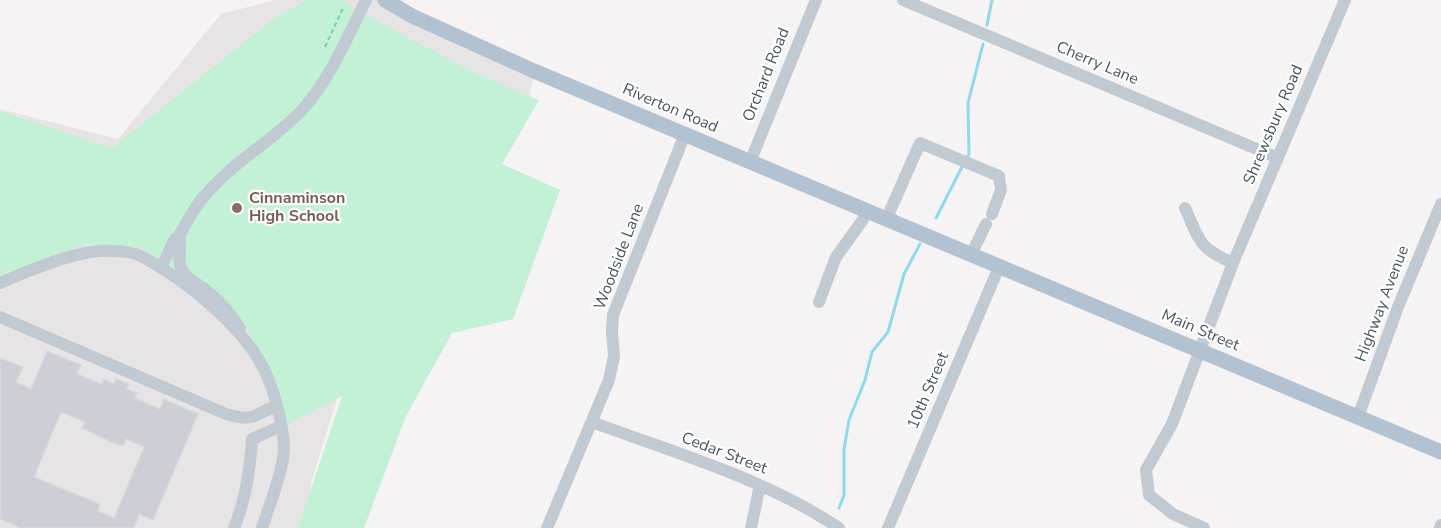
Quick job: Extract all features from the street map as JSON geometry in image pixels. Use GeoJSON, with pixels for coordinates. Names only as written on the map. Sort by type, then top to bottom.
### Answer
{"type":"FeatureCollection","features":[{"type":"Feature","properties":{"kind":"main road","name":"Riverton Road"},"geometry":{"type":"LineString","coordinates":[[385,0],[402,12],[440,29],[945,244]]}},
{"type":"Feature","properties":{"kind":"main road","name":"Main Street"},"geometry":{"type":"LineString","coordinates":[[945,244],[1441,452]]}},
{"type":"Feature","properties":{"kind":"street"},"geometry":{"type":"LineString","coordinates":[[164,270],[177,238],[196,206],[210,189],[309,102],[322,83],[366,0]]}},
{"type":"Feature","properties":{"kind":"street","name":"Orchard Road"},"geometry":{"type":"LineString","coordinates":[[750,162],[816,0]]}},
{"type":"Feature","properties":{"kind":"street","name":"Cherry Lane"},"geometry":{"type":"LineString","coordinates":[[903,0],[1278,158]]}},
{"type":"Feature","properties":{"kind":"street","name":"Shrewsbury Road"},"geometry":{"type":"LineString","coordinates":[[1204,528],[1173,514],[1149,495],[1146,470],[1172,424],[1233,263],[1345,0]]}},
{"type":"Feature","properties":{"kind":"street","name":"Woodside Lane"},"geometry":{"type":"LineString","coordinates":[[547,528],[563,485],[609,380],[614,356],[613,315],[685,134]]}},
{"type":"Feature","properties":{"kind":"street"},"geometry":{"type":"LineString","coordinates":[[886,220],[920,143],[972,164],[999,176],[1001,190],[970,255]]}},
{"type":"Feature","properties":{"kind":"street","name":"Highway Avenue"},"geometry":{"type":"LineString","coordinates":[[1358,417],[1398,306],[1437,228],[1441,204]]}},
{"type":"Feature","properties":{"kind":"street"},"geometry":{"type":"LineString","coordinates":[[1185,208],[1201,244],[1214,255],[1233,263]]}},
{"type":"Feature","properties":{"kind":"street"},"geometry":{"type":"LineString","coordinates":[[819,302],[836,257],[867,212]]}},
{"type":"Feature","properties":{"kind":"street"},"geometry":{"type":"LineString","coordinates":[[0,283],[29,271],[94,252],[110,251],[142,256],[157,253],[177,238]]}},
{"type":"Feature","properties":{"kind":"street"},"geometry":{"type":"LineString","coordinates":[[177,238],[181,242],[179,259],[184,273],[231,314],[264,369],[274,395],[284,447],[275,489],[262,528]]}},
{"type":"Feature","properties":{"kind":"street"},"geometry":{"type":"LineString","coordinates":[[142,256],[203,300],[246,341]]}},
{"type":"Feature","properties":{"kind":"street","name":"10th Street"},"geometry":{"type":"LineString","coordinates":[[888,528],[999,267]]}},
{"type":"Feature","properties":{"kind":"street"},"geometry":{"type":"LineString","coordinates":[[0,317],[226,414],[248,418],[257,416],[268,408],[277,408]]}},
{"type":"Feature","properties":{"kind":"street","name":"Cedar Street"},"geometry":{"type":"LineString","coordinates":[[592,422],[760,485],[821,516],[839,528]]}},
{"type":"Feature","properties":{"kind":"street"},"geometry":{"type":"LineString","coordinates":[[234,528],[248,485],[252,439],[281,426]]}},
{"type":"Feature","properties":{"kind":"street"},"geometry":{"type":"LineString","coordinates":[[751,528],[760,485]]}},
{"type":"Feature","properties":{"kind":"path"},"geometry":{"type":"LineString","coordinates":[[325,46],[344,6]]}},
{"type":"Feature","properties":{"kind":"shaded area","name":"Cinnaminson High School"},"geometry":{"type":"Polygon","coordinates":[[[275,0],[386,0],[534,71],[529,101],[340,389],[312,480],[301,528],[0,528],[0,109],[118,139],[221,14],[275,0]]]}},
{"type":"Feature","properties":{"kind":"green space"},"geometry":{"type":"Polygon","coordinates":[[[307,0],[342,0],[354,9],[477,74],[539,100],[502,164],[560,190],[513,319],[452,333],[406,416],[364,528],[298,528],[342,396],[286,425],[246,325],[141,247],[87,244],[0,275],[0,111],[112,148],[276,17],[307,0]]]}},
{"type":"Feature","properties":{"kind":"building"},"geometry":{"type":"Polygon","coordinates":[[[47,351],[81,365],[77,374],[101,384],[104,379],[114,384],[116,379],[129,384],[127,389],[137,393],[135,398],[160,409],[164,399],[198,414],[153,520],[139,514],[134,528],[21,528],[0,519],[0,358],[23,367],[16,382],[31,389],[47,351]],[[61,412],[34,477],[100,504],[98,511],[114,518],[144,447],[126,439],[123,446],[111,442],[82,428],[85,422],[61,412]]]}},
{"type":"Feature","properties":{"kind":"waterway"},"geometry":{"type":"LineString","coordinates":[[987,25],[992,0]]}},
{"type":"Feature","properties":{"kind":"waterway"},"geometry":{"type":"LineString","coordinates":[[966,159],[969,154],[968,103],[983,44]]}},
{"type":"Feature","properties":{"kind":"waterway"},"geometry":{"type":"LineString","coordinates":[[936,218],[963,165]]}},
{"type":"Feature","properties":{"kind":"waterway"},"geometry":{"type":"LineString","coordinates":[[839,508],[844,495],[844,449],[849,420],[865,380],[872,352],[888,332],[904,274],[920,244]]}},
{"type":"Feature","properties":{"kind":"place","name":"Cinnaminson High School"},"geometry":{"type":"Point","coordinates":[237,208]}}]}
